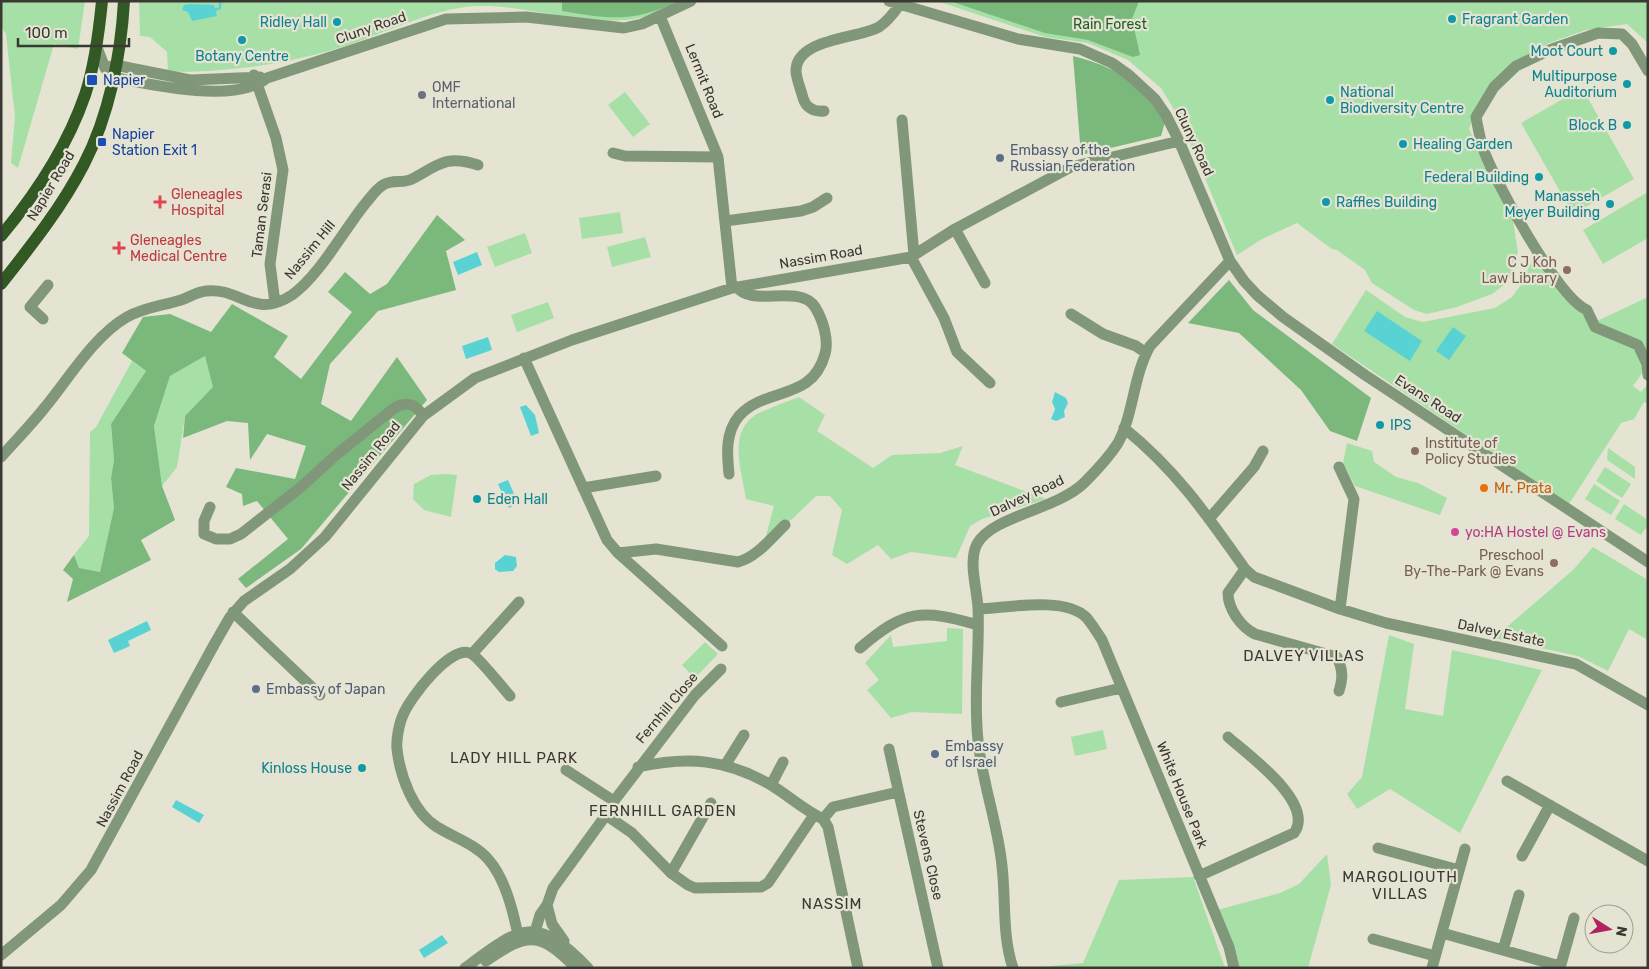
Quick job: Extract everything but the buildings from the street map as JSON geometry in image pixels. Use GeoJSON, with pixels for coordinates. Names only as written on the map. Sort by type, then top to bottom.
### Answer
{"type":"FeatureCollection","features":[{"type":"Feature","properties":{"kind":"main road","name":"Napier Road"},"geometry":{"type":"LineString","coordinates":[[1,236],[30,200],[46,175],[64,143],[85,96],[96,45],[102,1]]}},
{"type":"Feature","properties":{"kind":"main road","name":"Napier Road"},"geometry":{"type":"LineString","coordinates":[[1,284],[48,223],[85,163],[103,114],[124,1]]}},
{"type":"Feature","properties":{"kind":"street","name":"Cluny Road"},"geometry":{"type":"LineString","coordinates":[[111,70],[190,91],[267,78],[446,19],[490,16],[526,17],[624,28],[660,16],[691,1]]}},
{"type":"Feature","properties":{"kind":"street","name":"Cluny Road"},"geometry":{"type":"LineString","coordinates":[[824,111],[812,110],[804,102],[796,73],[801,59],[810,50],[821,44],[880,26],[894,3],[1018,40],[1080,50],[1112,63],[1129,75],[1155,100],[1179,141],[1230,261]]}},
{"type":"Feature","properties":{"kind":"street","name":"Lermit Road"},"geometry":{"type":"LineString","coordinates":[[660,16],[718,157],[735,288]]}},
{"type":"Feature","properties":{"kind":"street"},"geometry":{"type":"LineString","coordinates":[[1648,71],[1632,44],[1622,34],[1598,33],[1552,49],[1516,66],[1494,87],[1476,117],[1483,150],[1530,240],[1569,298],[1579,307],[1586,310],[1595,327],[1638,344],[1645,358],[1648,375]]}},
{"type":"Feature","properties":{"kind":"street"},"geometry":{"type":"LineString","coordinates":[[89,82],[111,70],[96,45]]}},
{"type":"Feature","properties":{"kind":"street","name":"Taman Serasi"},"geometry":{"type":"LineString","coordinates":[[255,81],[276,138],[283,170],[270,264],[276,303]]}},
{"type":"Feature","properties":{"kind":"street"},"geometry":{"type":"LineString","coordinates":[[902,120],[913,256],[944,318],[957,352],[990,383]]}},
{"type":"Feature","properties":{"kind":"street","name":"Nassim Road"},"geometry":{"type":"LineString","coordinates":[[1,954],[61,905],[91,870],[233,612],[244,601],[290,569],[316,546],[423,416],[475,378],[524,358],[735,288],[913,256],[955,229],[1071,167],[1179,141]]}},
{"type":"Feature","properties":{"kind":"street"},"geometry":{"type":"LineString","coordinates":[[613,153],[625,156],[718,157]]}},
{"type":"Feature","properties":{"kind":"street","name":"Nassim Hill"},"geometry":{"type":"LineString","coordinates":[[276,303],[290,296],[306,283],[362,208],[382,185],[393,181],[411,180],[442,162],[461,159],[478,164]]}},
{"type":"Feature","properties":{"kind":"street"},"geometry":{"type":"LineString","coordinates":[[725,221],[801,210],[813,207],[827,198]]}},
{"type":"Feature","properties":{"kind":"street"},"geometry":{"type":"LineString","coordinates":[[955,229],[985,283]]}},
{"type":"Feature","properties":{"kind":"street","name":"Dalvey Road"},"geometry":{"type":"LineString","coordinates":[[1013,968],[1006,936],[1002,867],[978,742],[978,609],[974,559],[977,545],[986,533],[996,526],[1069,496],[1107,457],[1124,428],[1136,379],[1146,353],[1205,285],[1230,261]]}},
{"type":"Feature","properties":{"kind":"street","name":"Evans Road"},"geometry":{"type":"LineString","coordinates":[[1230,261],[1244,281],[1284,317],[1365,375],[1648,562]]}},
{"type":"Feature","properties":{"kind":"street"},"geometry":{"type":"LineString","coordinates":[[44,319],[30,308],[48,285]]}},
{"type":"Feature","properties":{"kind":"street"},"geometry":{"type":"LineString","coordinates":[[729,474],[726,452],[728,439],[740,415],[752,406],[812,380],[819,370],[827,341],[821,322],[811,302],[801,297],[750,295],[735,288]]}},
{"type":"Feature","properties":{"kind":"street"},"geometry":{"type":"LineString","coordinates":[[1,457],[30,426],[102,338],[127,317],[152,306],[181,300],[206,290],[223,291],[257,305],[276,303]]}},
{"type":"Feature","properties":{"kind":"street"},"geometry":{"type":"LineString","coordinates":[[1071,314],[1103,334],[1136,346],[1146,353]]}},
{"type":"Feature","properties":{"kind":"street"},"geometry":{"type":"LineString","coordinates":[[524,358],[606,540],[618,553],[722,646]]}},
{"type":"Feature","properties":{"kind":"street"},"geometry":{"type":"LineString","coordinates":[[210,507],[204,520],[204,534],[216,539],[237,537],[301,487],[336,455],[400,404],[418,407],[423,416]]}},
{"type":"Feature","properties":{"kind":"street","name":"Dalvey Estate"},"geometry":{"type":"LineString","coordinates":[[1124,428],[1150,449],[1177,476],[1245,569],[1269,584],[1340,609],[1396,625],[1576,664],[1648,705]]}},
{"type":"Feature","properties":{"kind":"street"},"geometry":{"type":"LineString","coordinates":[[1209,519],[1254,467],[1263,452]]}},
{"type":"Feature","properties":{"kind":"street"},"geometry":{"type":"LineString","coordinates":[[1339,467],[1354,499],[1340,609]]}},
{"type":"Feature","properties":{"kind":"street"},"geometry":{"type":"LineString","coordinates":[[583,488],[656,476]]}},
{"type":"Feature","properties":{"kind":"street"},"geometry":{"type":"LineString","coordinates":[[618,553],[656,550],[738,562],[756,552],[785,525]]}},
{"type":"Feature","properties":{"kind":"street"},"geometry":{"type":"LineString","coordinates":[[1245,569],[1228,593],[1231,608],[1246,629],[1337,657],[1342,667],[1343,679],[1339,691]]}},
{"type":"Feature","properties":{"kind":"street"},"geometry":{"type":"LineString","coordinates":[[472,654],[519,602]]}},
{"type":"Feature","properties":{"kind":"street","name":"White House Park"},"geometry":{"type":"LineString","coordinates":[[978,609],[1045,605],[1065,607],[1084,616],[1102,640],[1228,947],[1234,968]]}},
{"type":"Feature","properties":{"kind":"street"},"geometry":{"type":"LineString","coordinates":[[233,612],[320,696]]}},
{"type":"Feature","properties":{"kind":"street"},"geometry":{"type":"LineString","coordinates":[[860,648],[882,630],[902,618],[933,615],[978,625]]}},
{"type":"Feature","properties":{"kind":"street"},"geometry":{"type":"LineString","coordinates":[[510,696],[472,654],[462,652],[451,656],[418,692],[402,716],[396,747],[405,789],[431,823],[475,847],[489,860],[516,916],[518,936]]}},
{"type":"Feature","properties":{"kind":"street","name":"Fernhill Close"},"geometry":{"type":"LineString","coordinates":[[535,935],[540,915],[547,905],[553,888],[638,767],[695,695],[721,669]]}},
{"type":"Feature","properties":{"kind":"street"},"geometry":{"type":"LineString","coordinates":[[1060,702],[1121,688]]}},
{"type":"Feature","properties":{"kind":"street"},"geometry":{"type":"LineString","coordinates":[[726,764],[744,735]]}},
{"type":"Feature","properties":{"kind":"street"},"geometry":{"type":"LineString","coordinates":[[1199,876],[1294,832],[1298,824],[1298,815],[1277,779],[1228,737]]}},
{"type":"Feature","properties":{"kind":"street","name":"Stevens Close"},"geometry":{"type":"LineString","coordinates":[[889,749],[938,968]]}},
{"type":"Feature","properties":{"kind":"street"},"geometry":{"type":"LineString","coordinates":[[638,767],[677,760],[697,760],[726,764],[771,785],[818,817],[828,827],[858,968]]}},
{"type":"Feature","properties":{"kind":"street"},"geometry":{"type":"LineString","coordinates":[[771,785],[784,762]]}},
{"type":"Feature","properties":{"kind":"street"},"geometry":{"type":"LineString","coordinates":[[566,770],[614,801]]}},
{"type":"Feature","properties":{"kind":"street"},"geometry":{"type":"LineString","coordinates":[[1507,780],[1648,861]]}},
{"type":"Feature","properties":{"kind":"street"},"geometry":{"type":"LineString","coordinates":[[606,815],[632,833],[671,872],[695,888],[761,887],[768,883],[818,817],[833,807],[898,792]]}},
{"type":"Feature","properties":{"kind":"street"},"geometry":{"type":"LineString","coordinates":[[671,872],[710,802]]}},
{"type":"Feature","properties":{"kind":"street"},"geometry":{"type":"LineString","coordinates":[[1522,856],[1550,805]]}},
{"type":"Feature","properties":{"kind":"street"},"geometry":{"type":"LineString","coordinates":[[1378,848],[1459,870]]}},
{"type":"Feature","properties":{"kind":"street"},"geometry":{"type":"LineString","coordinates":[[1432,968],[1465,849]]}},
{"type":"Feature","properties":{"kind":"street"},"geometry":{"type":"LineString","coordinates":[[1504,950],[1519,895]]}},
{"type":"Feature","properties":{"kind":"street"},"geometry":{"type":"LineString","coordinates":[[547,905],[552,924],[566,945],[588,968]]}},
{"type":"Feature","properties":{"kind":"street"},"geometry":{"type":"LineString","coordinates":[[464,968],[499,942],[509,929],[513,919],[512,908]]}},
{"type":"Feature","properties":{"kind":"street"},"geometry":{"type":"LineString","coordinates":[[1442,933],[1560,967],[1574,918]]}},
{"type":"Feature","properties":{"kind":"street"},"geometry":{"type":"LineString","coordinates":[[499,942],[518,936],[535,935],[566,945]]}},
{"type":"Feature","properties":{"kind":"street"},"geometry":{"type":"LineString","coordinates":[[535,935],[552,945],[576,968]]}},
{"type":"Feature","properties":{"kind":"street"},"geometry":{"type":"LineString","coordinates":[[478,968],[518,936]]}},
{"type":"Feature","properties":{"kind":"street"},"geometry":{"type":"LineString","coordinates":[[1373,939],[1435,956]]}},
{"type":"Feature","properties":{"kind":"green space"},"geometry":{"type":"Polygon","coordinates":[[[1,1],[85,1],[78,49],[54,44],[18,168],[11,163],[15,117],[6,34],[1,27],[1,1]]]}},
{"type":"Feature","properties":{"kind":"green space"},"geometry":{"type":"Polygon","coordinates":[[[139,1],[681,1],[643,17],[603,21],[521,9],[481,6],[465,7],[415,20],[351,44],[306,57],[261,66],[168,72],[167,52],[150,37],[140,36],[139,1]]]}},
{"type":"Feature","properties":{"kind":"green space"},"geometry":{"type":"Polygon","coordinates":[[[562,1],[678,1],[648,13],[634,16],[607,17],[562,11],[562,1]]]}},
{"type":"Feature","properties":{"kind":"green space"},"geometry":{"type":"Polygon","coordinates":[[[937,1],[1648,1],[1648,43],[1627,24],[1586,30],[1549,43],[1518,61],[1481,99],[1469,129],[1513,221],[1518,252],[1508,282],[1492,294],[1457,307],[1427,314],[1414,310],[1372,283],[1365,270],[1297,223],[1262,239],[1237,255],[1181,121],[1161,88],[1128,60],[1088,43],[1045,37],[937,1]]]}},
{"type":"Feature","properties":{"kind":"green space","name":"Rain Forest"},"geometry":{"type":"Polygon","coordinates":[[[950,1],[1139,1],[1132,19],[1140,55],[1133,57],[1088,40],[1045,33],[950,1]]]}},
{"type":"Feature","properties":{"kind":"green space"},"geometry":{"type":"Polygon","coordinates":[[[1073,56],[1115,71],[1138,86],[1157,108],[1165,122],[1161,136],[1081,155],[1073,56]]]}},
{"type":"Feature","properties":{"kind":"green space"},"geometry":{"type":"Polygon","coordinates":[[[1582,88],[1634,179],[1573,214],[1521,123],[1582,88]]]}},
{"type":"Feature","properties":{"kind":"green space"},"geometry":{"type":"Polygon","coordinates":[[[625,92],[650,124],[633,137],[608,105],[625,92]]]}},
{"type":"Feature","properties":{"kind":"green space"},"geometry":{"type":"Polygon","coordinates":[[[1648,192],[1648,238],[1603,264],[1583,230],[1648,192]]]}},
{"type":"Feature","properties":{"kind":"green space"},"geometry":{"type":"Polygon","coordinates":[[[620,212],[623,233],[582,239],[579,218],[620,212]]]}},
{"type":"Feature","properties":{"kind":"green space"},"geometry":{"type":"Polygon","coordinates":[[[437,215],[465,240],[446,251],[456,290],[378,311],[330,364],[321,404],[351,421],[397,357],[427,400],[301,549],[246,588],[238,579],[288,539],[257,501],[243,506],[242,494],[226,487],[236,468],[295,479],[306,446],[267,434],[250,460],[248,423],[227,421],[183,438],[185,416],[213,387],[205,356],[170,376],[154,426],[162,486],[175,520],[141,540],[151,560],[67,602],[73,579],[63,570],[74,555],[79,568],[100,572],[114,508],[111,478],[114,460],[111,424],[146,371],[122,353],[143,317],[170,314],[211,332],[232,304],[288,336],[274,357],[301,379],[352,312],[328,292],[345,272],[370,294],[387,284],[437,215]]]}},
{"type":"Feature","properties":{"kind":"green space"},"geometry":{"type":"Polygon","coordinates":[[[525,233],[532,253],[495,267],[487,247],[525,233]]]}},
{"type":"Feature","properties":{"kind":"green space"},"geometry":{"type":"Polygon","coordinates":[[[645,237],[651,257],[612,267],[607,247],[645,237]]]}},
{"type":"Feature","properties":{"kind":"green space"},"geometry":{"type":"Polygon","coordinates":[[[1536,260],[1542,262],[1561,291],[1578,310],[1628,342],[1635,349],[1641,356],[1644,369],[1633,386],[1641,392],[1648,384],[1648,404],[1644,402],[1634,419],[1621,423],[1569,504],[1332,344],[1366,290],[1405,317],[1423,322],[1495,308],[1512,297],[1523,282],[1530,264],[1536,260]]]}},
{"type":"Feature","properties":{"kind":"green space"},"geometry":{"type":"Polygon","coordinates":[[[1229,280],[1253,310],[1371,398],[1357,441],[1330,431],[1301,390],[1239,333],[1188,323],[1229,280]]]}},
{"type":"Feature","properties":{"kind":"green space"},"geometry":{"type":"Polygon","coordinates":[[[1648,297],[1648,358],[1595,322],[1648,297]]]}},
{"type":"Feature","properties":{"kind":"green space"},"geometry":{"type":"Polygon","coordinates":[[[548,302],[554,318],[517,332],[511,315],[548,302]]]}},
{"type":"Feature","properties":{"kind":"green space"},"geometry":{"type":"Polygon","coordinates":[[[205,356],[214,387],[185,416],[177,467],[162,486],[154,426],[170,376],[205,356]]]}},
{"type":"Feature","properties":{"kind":"green space"},"geometry":{"type":"Polygon","coordinates":[[[132,361],[146,371],[111,424],[114,460],[111,478],[114,508],[100,572],[79,568],[74,555],[89,536],[90,432],[96,427],[132,361]]]}},
{"type":"Feature","properties":{"kind":"green space"},"geometry":{"type":"Polygon","coordinates":[[[799,397],[825,415],[817,431],[873,468],[892,455],[940,453],[963,446],[955,465],[1046,499],[982,519],[970,526],[956,558],[911,552],[891,559],[878,545],[847,564],[832,555],[842,510],[830,496],[816,496],[763,547],[774,506],[746,499],[740,464],[739,440],[742,430],[749,420],[759,413],[799,397]]]}},
{"type":"Feature","properties":{"kind":"green space"},"geometry":{"type":"Polygon","coordinates":[[[1347,443],[1372,451],[1374,462],[1396,477],[1418,483],[1447,498],[1440,515],[1355,486],[1343,463],[1347,443]]]}},
{"type":"Feature","properties":{"kind":"green space"},"geometry":{"type":"Polygon","coordinates":[[[1608,448],[1635,467],[1635,479],[1607,460],[1608,448]]]}},
{"type":"Feature","properties":{"kind":"green space"},"geometry":{"type":"Polygon","coordinates":[[[1605,467],[1631,484],[1622,498],[1596,481],[1605,467]]]}},
{"type":"Feature","properties":{"kind":"green space"},"geometry":{"type":"Polygon","coordinates":[[[431,475],[457,475],[451,517],[424,510],[413,499],[414,484],[431,475]]]}},
{"type":"Feature","properties":{"kind":"green space"},"geometry":{"type":"Polygon","coordinates":[[[1594,484],[1620,501],[1611,515],[1585,499],[1594,484]]]}},
{"type":"Feature","properties":{"kind":"green space"},"geometry":{"type":"Polygon","coordinates":[[[1624,504],[1648,520],[1648,525],[1641,535],[1615,519],[1624,504]]]}},
{"type":"Feature","properties":{"kind":"green space"},"geometry":{"type":"Polygon","coordinates":[[[1593,547],[1648,580],[1648,640],[1629,629],[1608,671],[1578,656],[1494,638],[1573,570],[1593,547]]]}},
{"type":"Feature","properties":{"kind":"green space"},"geometry":{"type":"Polygon","coordinates":[[[947,628],[963,629],[962,714],[912,712],[891,718],[867,690],[879,680],[865,663],[891,635],[893,647],[947,641],[947,628]]]}},
{"type":"Feature","properties":{"kind":"green space"},"geometry":{"type":"Polygon","coordinates":[[[1389,635],[1414,644],[1405,709],[1443,716],[1452,650],[1542,670],[1460,833],[1390,789],[1357,809],[1347,794],[1362,777],[1389,635]]]}},
{"type":"Feature","properties":{"kind":"green space"},"geometry":{"type":"Polygon","coordinates":[[[705,642],[718,654],[695,678],[682,665],[705,642]]]}},
{"type":"Feature","properties":{"kind":"green space"},"geometry":{"type":"Polygon","coordinates":[[[1103,730],[1107,749],[1075,756],[1071,737],[1103,730]]]}},
{"type":"Feature","properties":{"kind":"green space"},"geometry":{"type":"Polygon","coordinates":[[[1327,854],[1331,885],[1308,968],[1237,968],[1217,910],[1280,893],[1299,884],[1327,854]]]}},
{"type":"Feature","properties":{"kind":"green space"},"geometry":{"type":"Polygon","coordinates":[[[1193,877],[1225,968],[1029,968],[1083,963],[1119,880],[1193,877]]]}},
{"type":"Feature","properties":{"kind":"water"},"geometry":{"type":"Polygon","coordinates":[[[184,5],[214,5],[217,16],[192,21],[188,12],[182,10],[184,5]]]}},
{"type":"Feature","properties":{"kind":"water"},"geometry":{"type":"Polygon","coordinates":[[[477,252],[482,265],[458,275],[453,262],[477,252]]]}},
{"type":"Feature","properties":{"kind":"water"},"geometry":{"type":"Polygon","coordinates":[[[1377,311],[1422,341],[1410,361],[1364,331],[1377,311]]]}},
{"type":"Feature","properties":{"kind":"water"},"geometry":{"type":"Polygon","coordinates":[[[1453,327],[1466,336],[1449,360],[1436,351],[1453,327]]]}},
{"type":"Feature","properties":{"kind":"water"},"geometry":{"type":"Polygon","coordinates":[[[488,337],[492,350],[466,359],[462,346],[488,337]]]}},
{"type":"Feature","properties":{"kind":"water"},"geometry":{"type":"Polygon","coordinates":[[[1055,392],[1066,398],[1068,403],[1064,411],[1065,417],[1056,421],[1051,419],[1055,409],[1052,402],[1055,392]]]}},
{"type":"Feature","properties":{"kind":"water"},"geometry":{"type":"Polygon","coordinates":[[[526,405],[535,415],[539,433],[531,436],[520,407],[526,405]]]}},
{"type":"Feature","properties":{"kind":"water"},"geometry":{"type":"Polygon","coordinates":[[[508,480],[518,503],[509,508],[498,484],[508,480]]]}},
{"type":"Feature","properties":{"kind":"water"},"geometry":{"type":"Polygon","coordinates":[[[505,555],[516,557],[517,566],[513,571],[499,572],[495,569],[495,563],[505,555]]]}},
{"type":"Feature","properties":{"kind":"water"},"geometry":{"type":"Polygon","coordinates":[[[147,621],[151,630],[128,641],[130,646],[114,653],[108,640],[147,621]]]}},
{"type":"Feature","properties":{"kind":"water"},"geometry":{"type":"Polygon","coordinates":[[[176,800],[204,815],[199,823],[172,807],[176,800]]]}},
{"type":"Feature","properties":{"kind":"water"},"geometry":{"type":"Polygon","coordinates":[[[442,935],[448,943],[424,958],[419,950],[442,935]]]}},
{"type":"Feature","properties":{"kind":"waterway"},"geometry":{"type":"LineString","coordinates":[[215,10],[220,8],[220,1]]}},
{"type":"Feature","properties":{"kind":"place","name":"Fragrant Garden"},"geometry":{"type":"Point","coordinates":[1452,19]}},
{"type":"Feature","properties":{"kind":"place","name":"Ridley Hall"},"geometry":{"type":"Point","coordinates":[337,22]}},
{"type":"Feature","properties":{"kind":"place","name":"Botany Centre"},"geometry":{"type":"Point","coordinates":[242,40]}},
{"type":"Feature","properties":{"kind":"place","name":"Moot Court"},"geometry":{"type":"Point","coordinates":[1613,51]}},
{"type":"Feature","properties":{"kind":"place","name":"Napier"},"geometry":{"type":"Point","coordinates":[92,80]}},
{"type":"Feature","properties":{"kind":"place","name":"Multipurpose Auditorium"},"geometry":{"type":"Point","coordinates":[1627,84]}},
{"type":"Feature","properties":{"kind":"place","name":"OMF International"},"geometry":{"type":"Point","coordinates":[422,95]}},
{"type":"Feature","properties":{"kind":"place","name":"National Biodiversity Centre"},"geometry":{"type":"Point","coordinates":[1330,100]}},
{"type":"Feature","properties":{"kind":"place","name":"Block B"},"geometry":{"type":"Point","coordinates":[1627,125]}},
{"type":"Feature","properties":{"kind":"place","name":"Napier Station Exit 1"},"geometry":{"type":"Point","coordinates":[102,142]}},
{"type":"Feature","properties":{"kind":"place","name":"Healing Garden"},"geometry":{"type":"Point","coordinates":[1403,144]}},
{"type":"Feature","properties":{"kind":"place","name":"Embassy of the Russian Federation"},"geometry":{"type":"Point","coordinates":[1000,158]}},
{"type":"Feature","properties":{"kind":"place","name":"Federal Building"},"geometry":{"type":"Point","coordinates":[1539,177]}},
{"type":"Feature","properties":{"kind":"place","name":"Gleneagles Hospital"},"geometry":{"type":"Point","coordinates":[160,202]}},
{"type":"Feature","properties":{"kind":"place","name":"Raffles Building"},"geometry":{"type":"Point","coordinates":[1326,202]}},
{"type":"Feature","properties":{"kind":"place","name":"Manasseh Meyer Building"},"geometry":{"type":"Point","coordinates":[1610,204]}},
{"type":"Feature","properties":{"kind":"place","name":"Gleneagles Medical Centre"},"geometry":{"type":"Point","coordinates":[119,248]}},
{"type":"Feature","properties":{"kind":"place","name":"C J Koh Law Library"},"geometry":{"type":"Point","coordinates":[1567,270]}},
{"type":"Feature","properties":{"kind":"place","name":"IPS"},"geometry":{"type":"Point","coordinates":[1380,425]}},
{"type":"Feature","properties":{"kind":"place","name":"Institute of Policy Studies"},"geometry":{"type":"Point","coordinates":[1415,451]}},
{"type":"Feature","properties":{"kind":"place","name":"Mr. Prata"},"geometry":{"type":"Point","coordinates":[1484,488]}},
{"type":"Feature","properties":{"kind":"place","name":"Eden Hall"},"geometry":{"type":"Point","coordinates":[477,499]}},
{"type":"Feature","properties":{"kind":"place","name":"yo:HA Hostel @ Evans"},"geometry":{"type":"Point","coordinates":[1455,532]}},
{"type":"Feature","properties":{"kind":"place","name":"Preschool By-The-Park @ Evans"},"geometry":{"type":"Point","coordinates":[1554,563]}},
{"type":"Feature","properties":{"kind":"place","name":"Embassy of Japan"},"geometry":{"type":"Point","coordinates":[256,689]}},
{"type":"Feature","properties":{"kind":"place","name":"Embassy of Israel"},"geometry":{"type":"Point","coordinates":[935,754]}},
{"type":"Feature","properties":{"kind":"place","name":"Kinloss House"},"geometry":{"type":"Point","coordinates":[362,768]}},
{"type":"Feature","properties":{"kind":"district","name":"DALVEY VILLAS"},"geometry":{"type":"Point","coordinates":[1304,656]}},
{"type":"Feature","properties":{"kind":"district","name":"LADY HILL PARK"},"geometry":{"type":"Point","coordinates":[514,758]}},
{"type":"Feature","properties":{"kind":"district","name":"FERNHILL GARDEN"},"geometry":{"type":"Point","coordinates":[663,811]}},
{"type":"Feature","properties":{"kind":"district","name":"MARGOLIOUTH VILLAS"},"geometry":{"type":"Point","coordinates":[1400,886]}},
{"type":"Feature","properties":{"kind":"district","name":"NASSIM"},"geometry":{"type":"Point","coordinates":[832,904]}}]}
